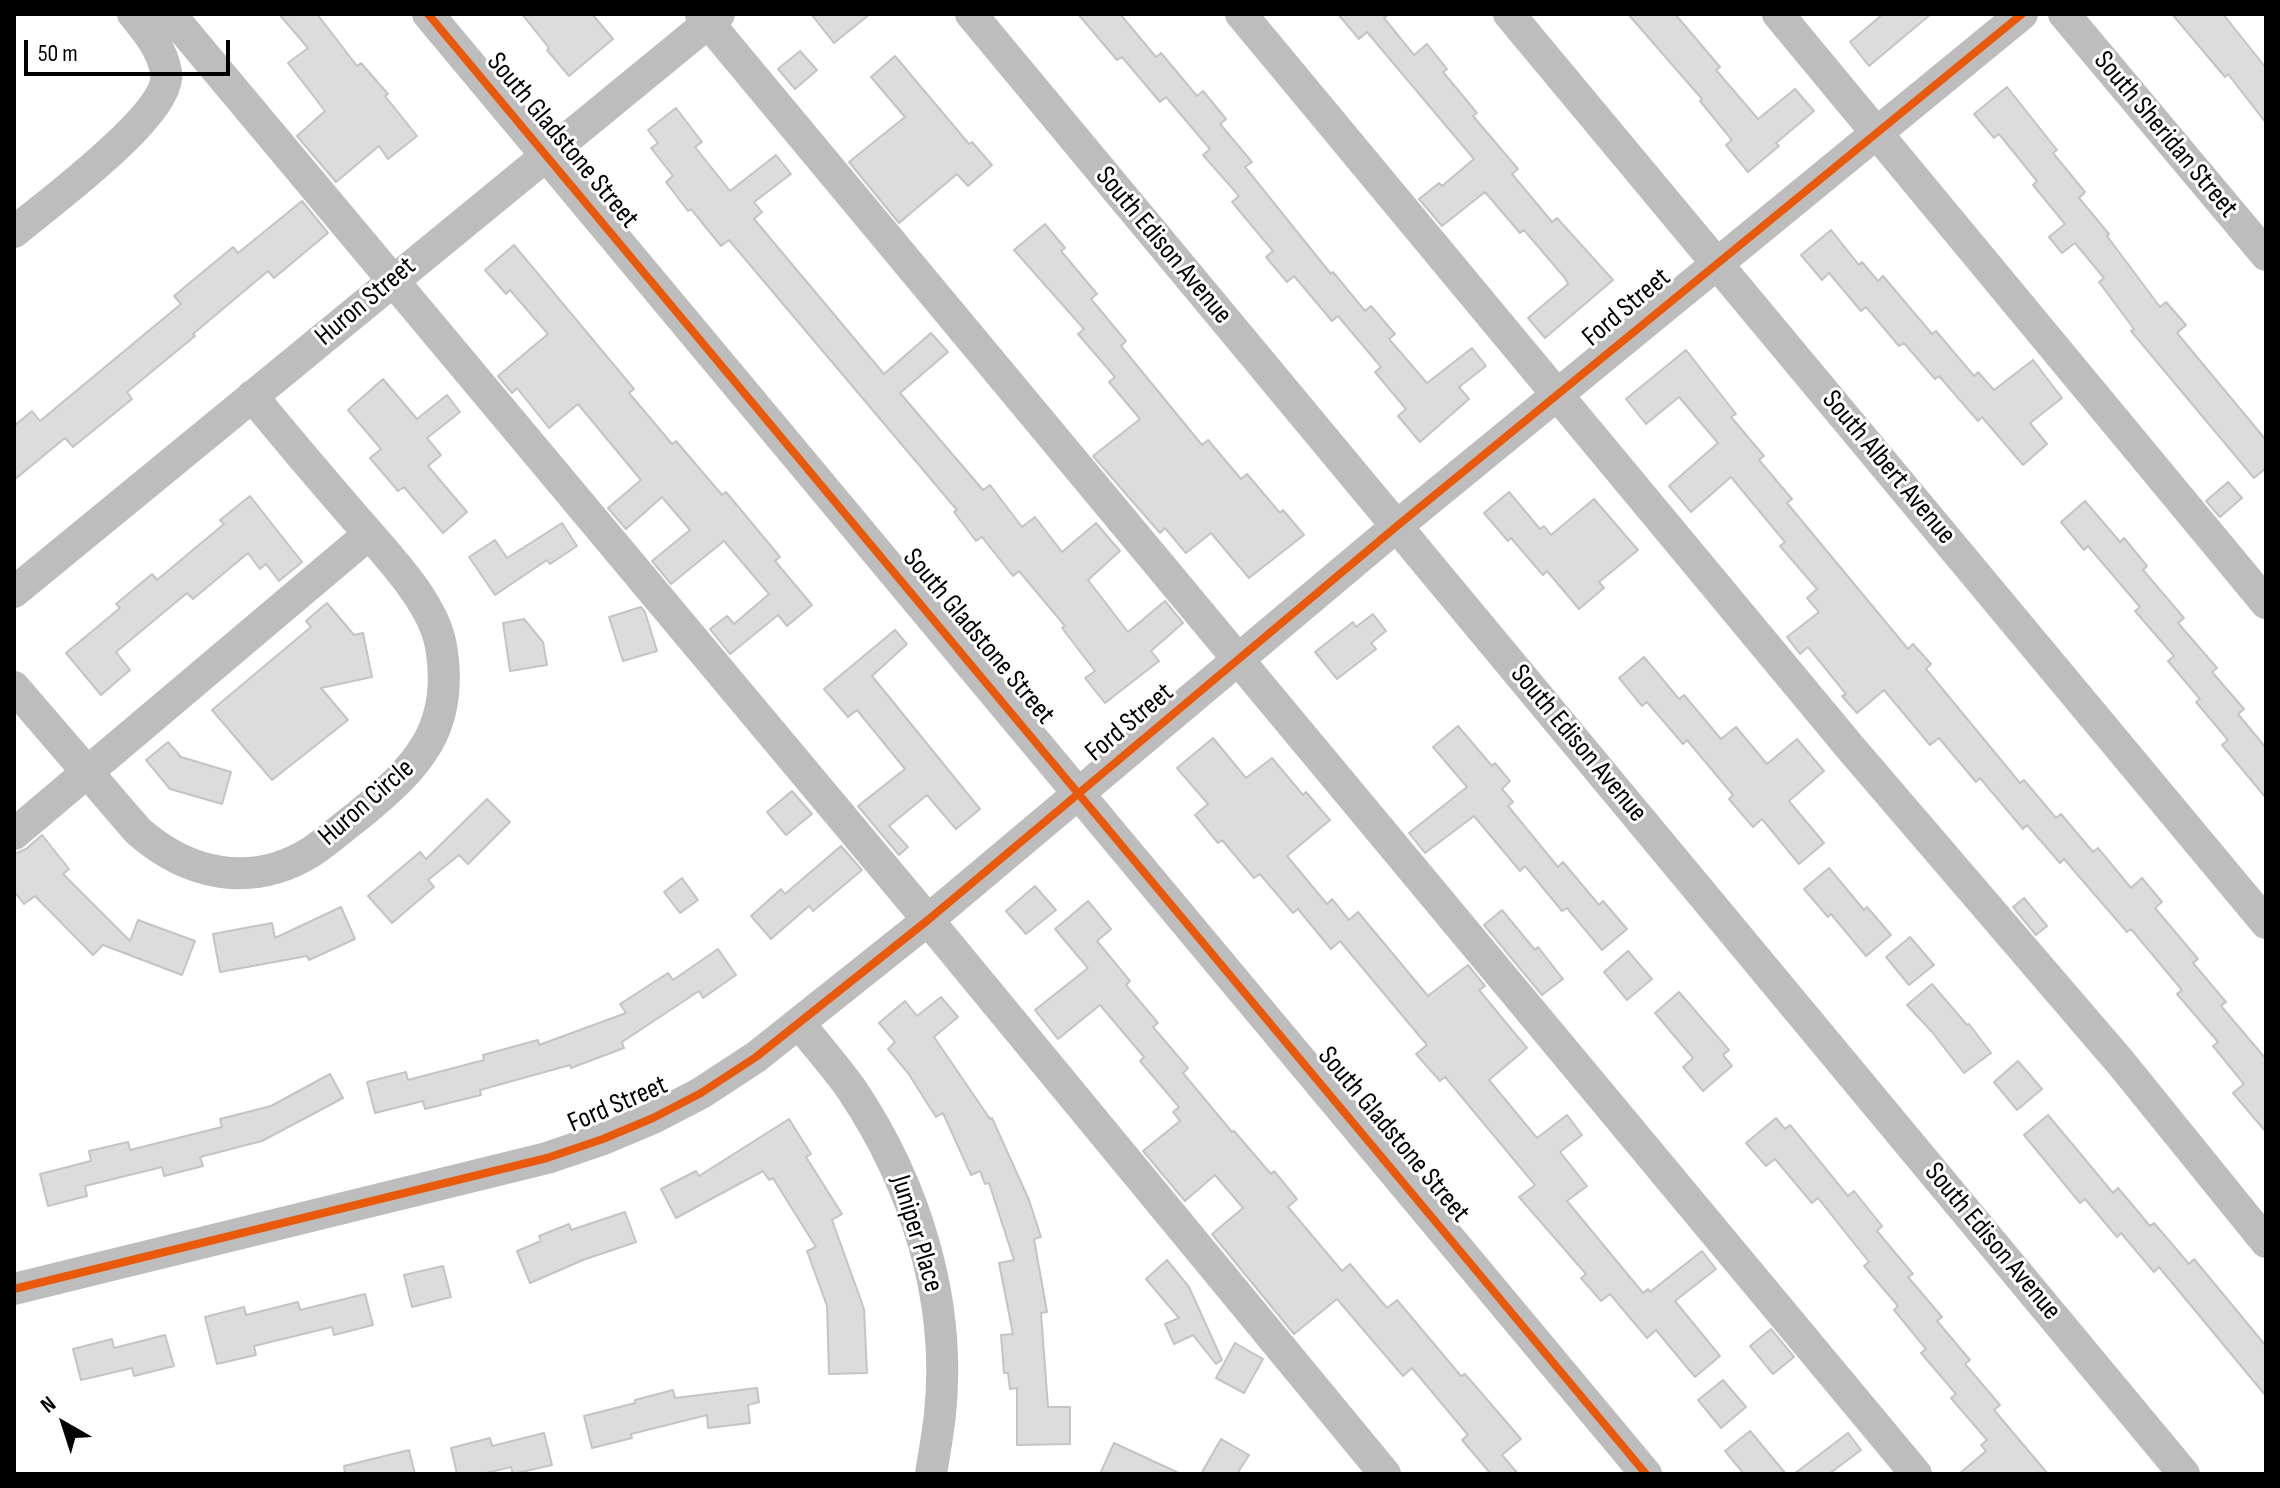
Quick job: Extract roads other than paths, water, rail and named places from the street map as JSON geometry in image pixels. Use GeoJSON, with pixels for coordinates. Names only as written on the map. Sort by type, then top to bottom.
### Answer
{"type":"FeatureCollection","features":[{"type":"Feature","properties":{"kind":"street"},"geometry":{"type":"LineString","coordinates":[[14,232],[147,117],[160,98],[167,74],[156,43],[133,14]]}},
{"type":"Feature","properties":{"kind":"street"},"geometry":{"type":"LineString","coordinates":[[170,14],[928,920],[1385,1474]]}},
{"type":"Feature","properties":{"kind":"street","name":"South Gladstone Street"},"geometry":{"type":"LineString","coordinates":[[428,14],[1646,1474]]}},
{"type":"Feature","properties":{"kind":"street","name":"South Edison Avenue"},"geometry":{"type":"LineString","coordinates":[[971,14],[2184,1474]]}},
{"type":"Feature","properties":{"kind":"street"},"geometry":{"type":"LineString","coordinates":[[1241,14],[1849,746],[2121,1063],[2266,1242]]}},
{"type":"Feature","properties":{"kind":"street","name":"South Albert Avenue"},"geometry":{"type":"LineString","coordinates":[[1509,14],[2266,923]]}},
{"type":"Feature","properties":{"kind":"street"},"geometry":{"type":"LineString","coordinates":[[1778,14],[2266,603]]}},
{"type":"Feature","properties":{"kind":"street","name":"Ford Street"},"geometry":{"type":"LineString","coordinates":[[14,1289],[532,1162],[575,1149],[653,1118],[701,1093],[756,1057],[928,920],[1397,526],[2022,14]]}},
{"type":"Feature","properties":{"kind":"street","name":"South Sheridan Street"},"geometry":{"type":"LineString","coordinates":[[2064,14],[2266,255]]}},
{"type":"Feature","properties":{"kind":"street"},"geometry":{"type":"LineString","coordinates":[[709,17],[1916,1474]]}},
{"type":"Feature","properties":{"kind":"street","name":"Huron Street"},"geometry":{"type":"LineString","coordinates":[[14,592],[709,17]]}},
{"type":"Feature","properties":{"kind":"street","name":"Huron Circle"},"geometry":{"type":"LineString","coordinates":[[14,687],[138,831],[159,849],[182,862],[210,871],[238,873],[281,866],[308,854],[394,787],[415,764],[436,725],[444,680],[437,629],[416,592],[252,396]]}},
{"type":"Feature","properties":{"kind":"street"},"geometry":{"type":"LineString","coordinates":[[14,834],[368,535]]}},
{"type":"Feature","properties":{"kind":"street","name":"Juniper Place"},"geometry":{"type":"LineString","coordinates":[[799,1023],[851,1088],[879,1134],[900,1174],[919,1226],[938,1301],[941,1351],[940,1412],[931,1474]]}}]}
